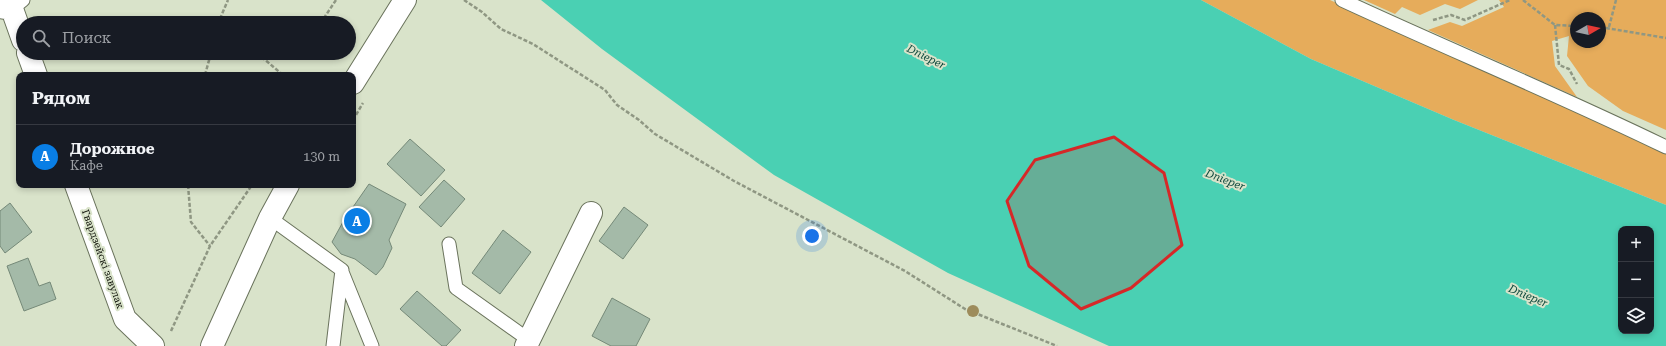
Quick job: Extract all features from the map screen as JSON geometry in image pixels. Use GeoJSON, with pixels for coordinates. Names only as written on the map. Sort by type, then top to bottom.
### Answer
{"type":"FeatureCollection","features":[{"type":"Feature","properties":{"kind":"street"},"geometry":{"type":"LineString","coordinates":[[356,79],[405,0]]}},
{"type":"Feature","properties":{"kind":"street"},"geometry":{"type":"LineString","coordinates":[[12,5],[16,18]]}},
{"type":"Feature","properties":{"kind":"street"},"geometry":{"type":"LineString","coordinates":[[31,60],[35,72]]}},
{"type":"Feature","properties":{"kind":"street","name":"Гвардзейскі завулак"},"geometry":{"type":"LineString","coordinates":[[77,188],[125,318],[153,346]]}},
{"type":"Feature","properties":{"kind":"street"},"geometry":{"type":"LineString","coordinates":[[212,346],[270,218],[286,188]]}},
{"type":"Feature","properties":{"kind":"street"},"geometry":{"type":"LineString","coordinates":[[532,344],[591,213]]}},
{"type":"Feature","properties":{"kind":"lane"},"geometry":{"type":"LineString","coordinates":[[1342,0],[1600,115],[1666,147]]}},
{"type":"Feature","properties":{"kind":"lane"},"geometry":{"type":"LineString","coordinates":[[270,218],[342,270],[372,346]]}},
{"type":"Feature","properties":{"kind":"lane"},"geometry":{"type":"LineString","coordinates":[[449,244],[456,288],[532,344]]}},
{"type":"Feature","properties":{"kind":"lane"},"geometry":{"type":"LineString","coordinates":[[333,346],[342,270]]}},
{"type":"Feature","properties":{"kind":"path"},"geometry":{"type":"LineString","coordinates":[[222,16],[228,0]]}},
{"type":"Feature","properties":{"kind":"path"},"geometry":{"type":"LineString","coordinates":[[325,16],[336,0]]}},
{"type":"Feature","properties":{"kind":"path"},"geometry":{"type":"LineString","coordinates":[[464,0],[482,12],[501,29],[533,44],[604,90],[618,105],[655,134],[734,181],[905,271],[965,309],[1056,346]]}},
{"type":"Feature","properties":{"kind":"path"},"geometry":{"type":"LineString","coordinates":[[1432,20],[1451,14],[1465,20],[1510,0]]}},
{"type":"Feature","properties":{"kind":"path"},"geometry":{"type":"LineString","coordinates":[[1523,0],[1554,25],[1570,26]]}},
{"type":"Feature","properties":{"kind":"path"},"geometry":{"type":"LineString","coordinates":[[1616,0],[1609,27],[1666,38]]}},
{"type":"Feature","properties":{"kind":"path"},"geometry":{"type":"LineString","coordinates":[[1554,25],[1559,65],[1569,69],[1578,87]]}},
{"type":"Feature","properties":{"kind":"path"},"geometry":{"type":"LineString","coordinates":[[206,72],[209,60]]}},
{"type":"Feature","properties":{"kind":"path"},"geometry":{"type":"LineString","coordinates":[[265,60],[279,72]]}},
{"type":"Feature","properties":{"kind":"path"},"geometry":{"type":"LineString","coordinates":[[188,188],[191,222],[210,246]]}},
{"type":"Feature","properties":{"kind":"path"},"geometry":{"type":"LineString","coordinates":[[170,333],[210,246],[250,188]]}},
{"type":"Feature","properties":{"kind":"highlighted area"},"geometry":{"type":"Polygon","coordinates":[[[1114,137],[1164,173],[1182,245],[1131,288],[1081,309],[1029,266],[1007,201],[1035,160],[1114,137]]]}},
{"type":"Feature","properties":{"kind":"shaded area"},"geometry":{"type":"Polygon","coordinates":[[[1201,0],[1330,0],[1666,153],[1666,205],[1454,120],[1311,59],[1201,0]]]}},
{"type":"Feature","properties":{"kind":"shaded area"},"geometry":{"type":"Polygon","coordinates":[[[1364,0],[1478,0],[1460,9],[1445,4],[1420,15],[1402,7],[1395,14],[1364,0]]]}},
{"type":"Feature","properties":{"kind":"shaded area"},"geometry":{"type":"Polygon","coordinates":[[[1499,0],[1666,0],[1666,130],[1623,111],[1588,86],[1567,56],[1569,36],[1552,41],[1555,66],[1577,97],[1428,30],[1450,22],[1462,26],[1504,7],[1499,0]]]}},
{"type":"Feature","properties":{"kind":"water","name":"Dnieper"},"geometry":{"type":"Polygon","coordinates":[[[541,0],[1201,0],[1311,59],[1454,120],[1666,205],[1666,346],[1109,346],[948,273],[774,175],[602,49],[541,0]]]}},
{"type":"Feature","properties":{"kind":"building"},"geometry":{"type":"Polygon","coordinates":[[[410,139],[445,170],[421,196],[387,164],[410,139]]]}},
{"type":"Feature","properties":{"kind":"building"},"geometry":{"type":"Polygon","coordinates":[[[444,180],[465,199],[441,227],[419,207],[444,180]]]}},
{"type":"Feature","properties":{"kind":"building"},"geometry":{"type":"Polygon","coordinates":[[[369,184],[406,204],[389,240],[392,248],[383,267],[376,275],[355,259],[341,254],[332,242],[344,220],[369,184]]]}},
{"type":"Feature","properties":{"kind":"building"},"geometry":{"type":"Polygon","coordinates":[[[10,203],[32,232],[5,253],[0,246],[0,211],[10,203]]]}},
{"type":"Feature","properties":{"kind":"building"},"geometry":{"type":"Polygon","coordinates":[[[624,207],[648,225],[623,259],[599,241],[624,207]]]}},
{"type":"Feature","properties":{"kind":"building"},"geometry":{"type":"Polygon","coordinates":[[[503,230],[531,252],[500,294],[472,273],[503,230]]]}},
{"type":"Feature","properties":{"kind":"building"},"geometry":{"type":"Polygon","coordinates":[[[28,258],[39,286],[50,282],[56,299],[24,311],[7,266],[28,258]]]}},
{"type":"Feature","properties":{"kind":"building"},"geometry":{"type":"Polygon","coordinates":[[[417,291],[461,330],[446,346],[442,346],[400,309],[417,291]]]}},
{"type":"Feature","properties":{"kind":"building"},"geometry":{"type":"Polygon","coordinates":[[[612,298],[650,319],[636,346],[611,346],[592,336],[612,298]]]}},
{"type":"Feature","properties":{"kind":"place","name":"Дорожное"},"geometry":{"type":"Point","coordinates":[357,221]}}]}
